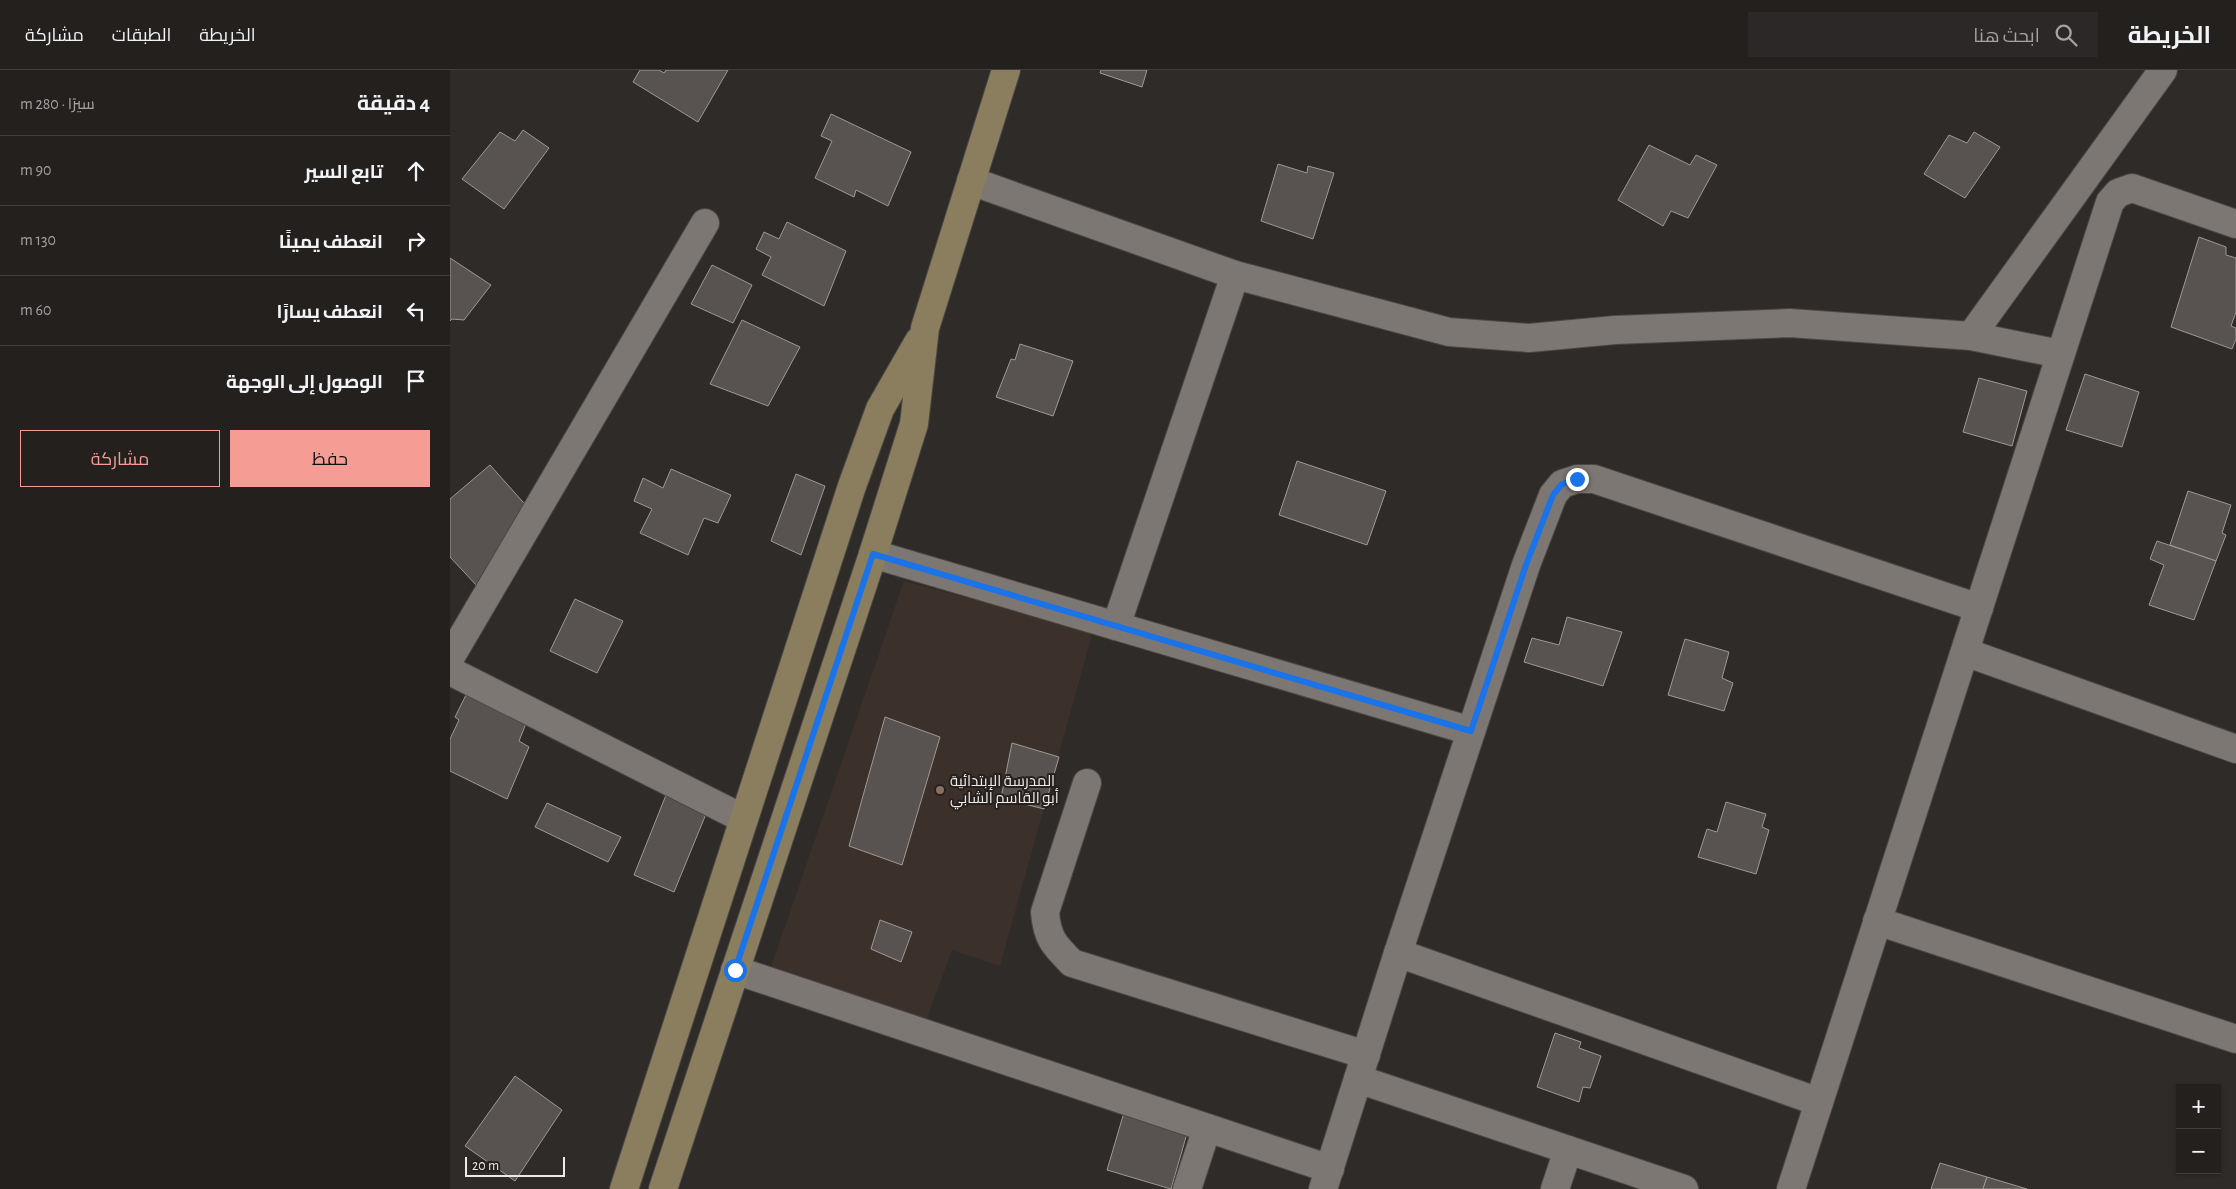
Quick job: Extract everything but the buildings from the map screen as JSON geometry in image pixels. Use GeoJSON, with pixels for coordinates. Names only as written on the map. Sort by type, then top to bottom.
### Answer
{"type":"FeatureCollection","features":[{"type":"Feature","properties":{"kind":"main road"},"geometry":{"type":"LineString","coordinates":[[663,1189],[873,554],[914,424],[926,328],[1006,70]]}},
{"type":"Feature","properties":{"kind":"main road"},"geometry":{"type":"LineString","coordinates":[[624,1189],[852,486],[880,409],[926,328]]}},
{"type":"Feature","properties":{"kind":"street"},"geometry":{"type":"LineString","coordinates":[[1972,336],[2163,70]]}},
{"type":"Feature","properties":{"kind":"street"},"geometry":{"type":"LineString","coordinates":[[971,181],[1235,275],[1449,332],[1529,338],[1615,330],[1790,323],[1972,336],[2060,354]]}},
{"type":"Feature","properties":{"kind":"street"},"geometry":{"type":"LineString","coordinates":[[1791,1189],[2110,202],[2118,192],[2132,188],[2144,190],[2236,224]]}},
{"type":"Feature","properties":{"kind":"street"},"geometry":{"type":"LineString","coordinates":[[450,658],[705,224]]}},
{"type":"Feature","properties":{"kind":"street"},"geometry":{"type":"LineString","coordinates":[[1116,626],[1235,275]]}},
{"type":"Feature","properties":{"kind":"street"},"geometry":{"type":"LineString","coordinates":[[735,970],[1207,1128],[1326,1179],[1398,953],[1526,565],[1553,495],[1562,484],[1577,479],[1594,479],[1979,608]]}},
{"type":"Feature","properties":{"kind":"street"},"geometry":{"type":"LineString","coordinates":[[873,554],[1471,731]]}},
{"type":"Feature","properties":{"kind":"street"},"geometry":{"type":"LineString","coordinates":[[1965,652],[2236,749]]}},
{"type":"Feature","properties":{"kind":"street"},"geometry":{"type":"LineString","coordinates":[[450,671],[744,819]]}},
{"type":"Feature","properties":{"kind":"street"},"geometry":{"type":"LineString","coordinates":[[1088,783],[1045,912],[1046,931],[1054,945],[1072,963],[1362,1067],[1568,1150],[1684,1189]]}},
{"type":"Feature","properties":{"kind":"street"},"geometry":{"type":"LineString","coordinates":[[1877,921],[2236,1038]]}},
{"type":"Feature","properties":{"kind":"street"},"geometry":{"type":"LineString","coordinates":[[1398,953],[1819,1102]]}},
{"type":"Feature","properties":{"kind":"street"},"geometry":{"type":"LineString","coordinates":[[1186,1189],[1207,1128]]}},
{"type":"Feature","properties":{"kind":"street"},"geometry":{"type":"LineString","coordinates":[[1555,1189],[1568,1150]]}},
{"type":"Feature","properties":{"kind":"shaded area","name":"المدرسة الإبتدائية أبو القاسم الشابي"},"geometry":{"type":"Polygon","coordinates":[[[904,581],[1093,631],[1000,966],[952,950],[925,1023],[769,973],[904,581]]]}},
{"type":"Feature","properties":{"kind":"place","name":"المدرسة الإبتدائية أبو القاسم الشابي"},"geometry":{"type":"Point","coordinates":[940,790]}},
{"type":"Feature","properties":{"kind":"route"},"geometry":{"type":"LineString","coordinates":[[735,970],[873,554],[1471,731],[1526,565],[1553,495],[1562,484],[1577,479]]}}]}
